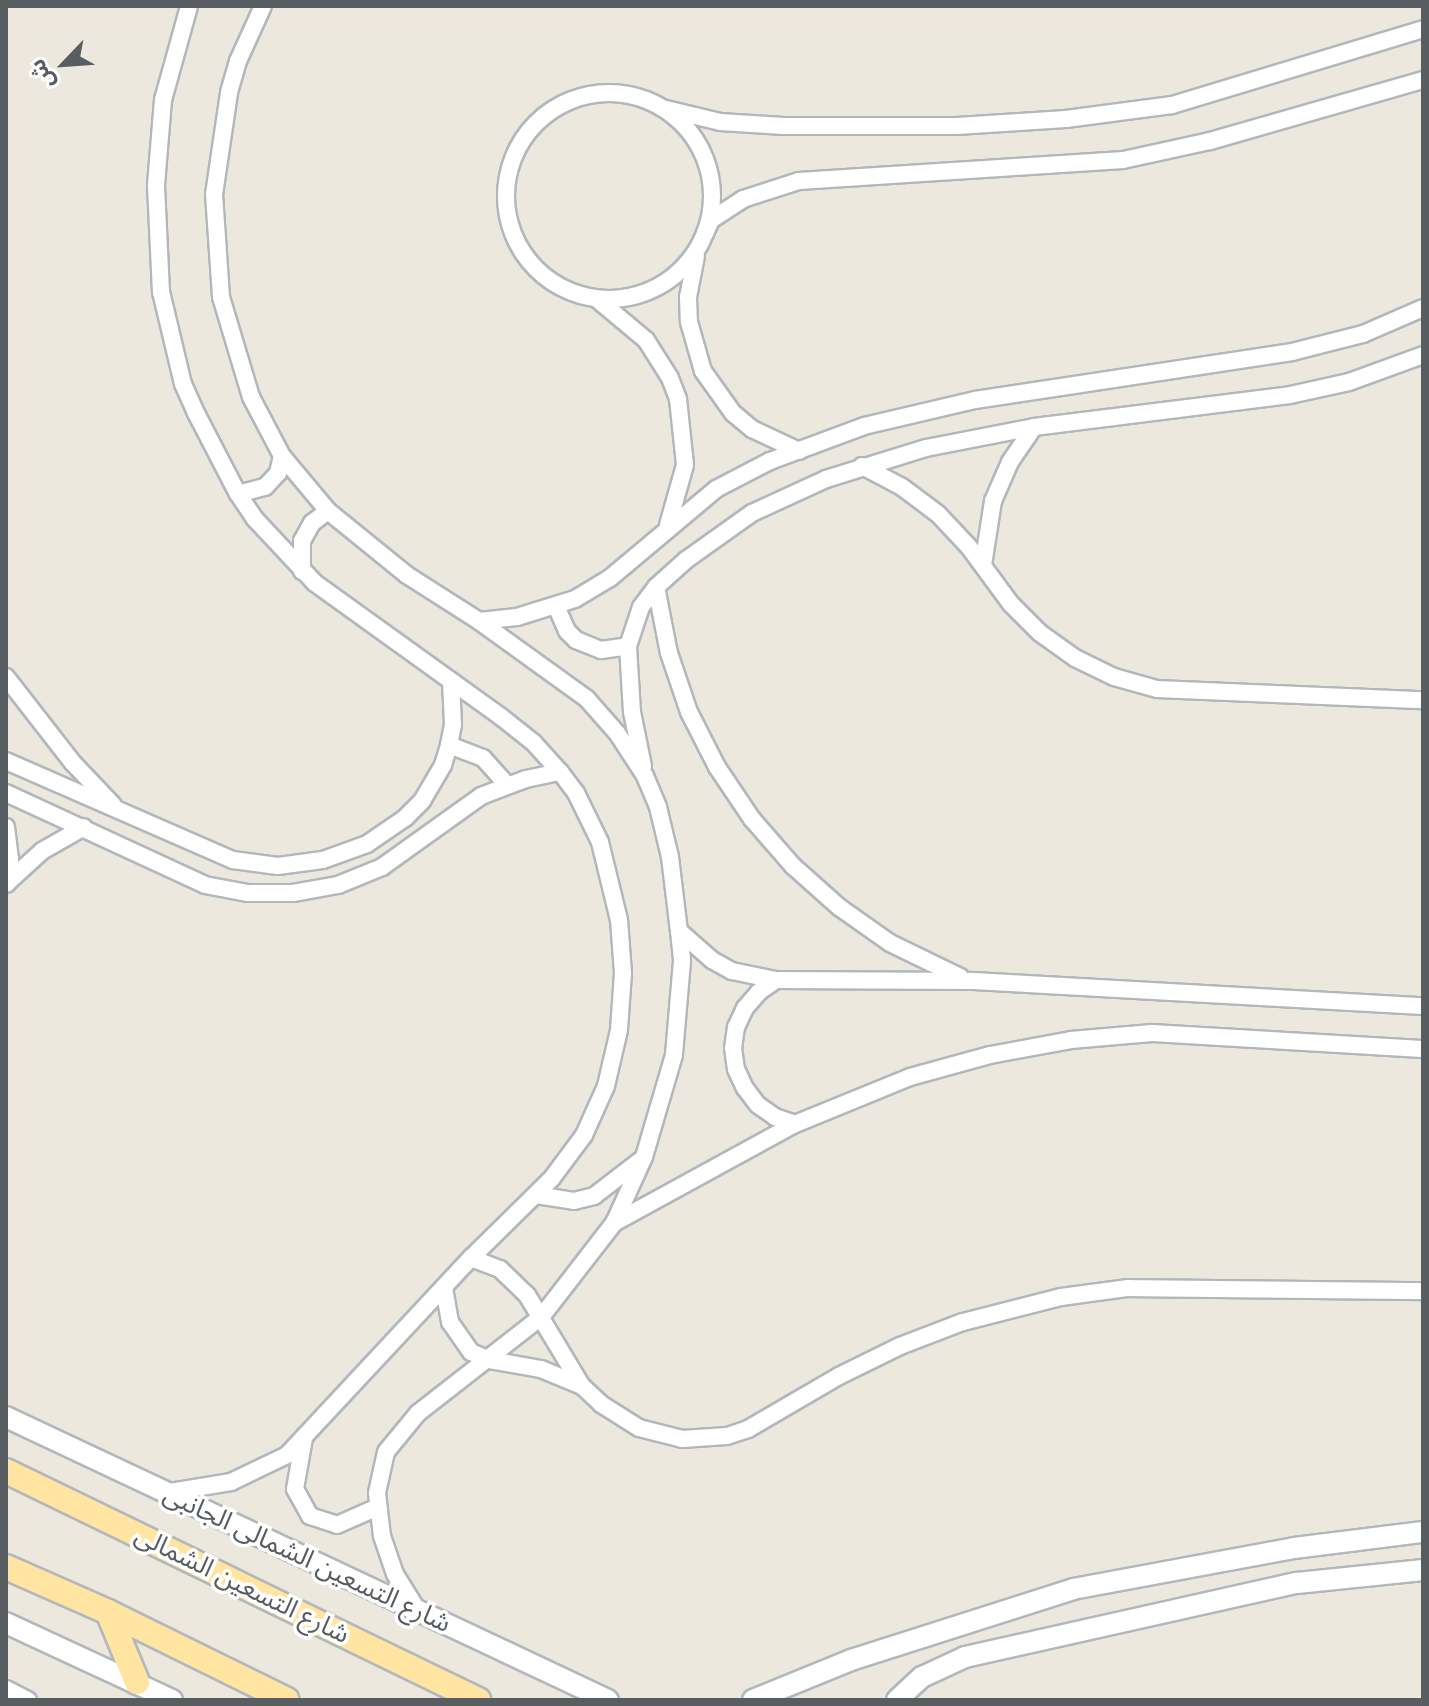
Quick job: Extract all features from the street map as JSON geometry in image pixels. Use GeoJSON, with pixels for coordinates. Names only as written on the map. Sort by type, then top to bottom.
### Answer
{"type":"FeatureCollection","features":[{"type":"Feature","properties":{"kind":"main road","name":"شارع التسعين الشمالى"},"geometry":{"type":"LineString","coordinates":[[6,1471],[478,1700]]}},
{"type":"Feature","properties":{"kind":"main road"},"geometry":{"type":"LineString","coordinates":[[6,1567],[108,1612],[287,1700]]}},
{"type":"Feature","properties":{"kind":"main road"},"geometry":{"type":"LineString","coordinates":[[108,1612],[137,1682]]}},
{"type":"Feature","properties":{"kind":"street"},"geometry":{"type":"LineString","coordinates":[[164,1493],[210,1487],[251,1474],[287,1455],[471,1258],[536,1195],[569,1157],[596,1111],[613,1058],[622,1002],[622,946],[607,868],[589,817],[560,772],[534,743],[338,603],[302,571],[272,540],[238,494],[183,384],[161,292],[156,185],[163,100],[189,6]]}},
{"type":"Feature","properties":{"kind":"street"},"geometry":{"type":"LineString","coordinates":[[263,6],[238,61],[227,103],[217,159],[214,228],[221,297],[238,364],[266,428],[282,456],[328,511],[407,575],[479,621],[587,699],[617,733],[645,776]]}},
{"type":"Feature","properties":{"kind":"street"},"geometry":{"type":"LineString","coordinates":[[666,529],[678,498],[685,465],[684,432],[678,399],[646,340],[595,298],[560,286],[544,276],[520,248],[507,203],[513,157],[521,141],[542,116],[585,95],[618,92],[635,95],[666,109],[720,122],[784,126],[957,126],[1066,119],[1172,105],[1423,29]]}},
{"type":"Feature","properties":{"kind":"street"},"geometry":{"type":"LineString","coordinates":[[595,298],[636,296],[655,288],[672,278],[702,240],[711,220],[743,199],[799,181],[1123,160],[1210,141],[1423,80]]}},
{"type":"Feature","properties":{"kind":"street"},"geometry":{"type":"LineString","coordinates":[[666,109],[684,124],[707,164],[712,187],[688,297],[694,347],[703,371],[733,413],[752,429],[799,451]]}},
{"type":"Feature","properties":{"kind":"street"},"geometry":{"type":"LineString","coordinates":[[479,621],[517,617],[556,606],[610,578],[716,489],[799,451],[864,426],[975,400],[1328,344],[1397,321],[1423,308]]}},
{"type":"Feature","properties":{"kind":"street"},"geometry":{"type":"LineString","coordinates":[[418,1611],[391,1564],[378,1507],[380,1470],[398,1434],[444,1392],[490,1360],[541,1317],[614,1223],[644,1157],[674,1055],[682,961],[679,931],[665,832],[645,776],[632,712],[628,646],[641,607],[656,587],[696,551],[752,513],[788,495],[862,466],[926,448],[1034,427],[1290,395],[1349,382],[1423,355]]}},
{"type":"Feature","properties":{"kind":"street"},"geometry":{"type":"LineString","coordinates":[[983,565],[993,501],[1010,462],[1034,427]]}},
{"type":"Feature","properties":{"kind":"street"},"geometry":{"type":"LineString","coordinates":[[238,494],[257,491],[272,481],[282,456]]}},
{"type":"Feature","properties":{"kind":"street"},"geometry":{"type":"LineString","coordinates":[[862,466],[902,487],[938,514],[983,565],[1011,604],[1040,633],[1075,658],[1125,680],[1157,689],[1423,700]]}},
{"type":"Feature","properties":{"kind":"street"},"geometry":{"type":"LineString","coordinates":[[302,571],[302,541],[312,523],[328,511]]}},
{"type":"Feature","properties":{"kind":"street"},"geometry":{"type":"LineString","coordinates":[[656,587],[669,653],[689,712],[717,767],[752,819],[815,887],[863,926],[917,958],[973,981]]}},
{"type":"Feature","properties":{"kind":"street"},"geometry":{"type":"LineString","coordinates":[[556,606],[567,631],[576,640],[601,650],[628,646]]}},
{"type":"Feature","properties":{"kind":"street"},"geometry":{"type":"LineString","coordinates":[[6,677],[73,763],[119,811]]}},
{"type":"Feature","properties":{"kind":"street"},"geometry":{"type":"LineString","coordinates":[[6,761],[233,860],[278,866],[323,860],[367,844],[405,818],[433,784],[449,745],[453,724],[451,682]]}},
{"type":"Feature","properties":{"kind":"street"},"geometry":{"type":"LineString","coordinates":[[449,745],[483,758],[507,785]]}},
{"type":"Feature","properties":{"kind":"street"},"geometry":{"type":"LineString","coordinates":[[6,793],[84,827],[164,869],[205,885],[248,893],[293,893],[338,885],[382,867],[481,796],[507,785],[560,772]]}},
{"type":"Feature","properties":{"kind":"street"},"geometry":{"type":"LineString","coordinates":[[6,827],[10,859],[6,884]]}},
{"type":"Feature","properties":{"kind":"street"},"geometry":{"type":"LineString","coordinates":[[6,884],[42,851],[84,827]]}},
{"type":"Feature","properties":{"kind":"street"},"geometry":{"type":"LineString","coordinates":[[679,931],[694,947],[722,966],[754,977],[776,980],[973,981],[1423,1006]]}},
{"type":"Feature","properties":{"kind":"street"},"geometry":{"type":"LineString","coordinates":[[776,980],[759,992],[741,1017],[733,1048],[736,1069],[758,1105],[775,1117],[795,1124]]}},
{"type":"Feature","properties":{"kind":"street"},"geometry":{"type":"LineString","coordinates":[[614,1223],[795,1124],[871,1091],[950,1065],[1071,1040],[1193,1033],[1423,1049]]}},
{"type":"Feature","properties":{"kind":"street"},"geometry":{"type":"LineString","coordinates":[[536,1195],[574,1201],[594,1196],[644,1157]]}},
{"type":"Feature","properties":{"kind":"street"},"geometry":{"type":"LineString","coordinates":[[471,1258],[500,1269],[527,1295],[582,1386],[610,1411],[639,1428],[682,1439],[705,1439],[748,1429],[839,1376],[931,1334],[995,1313],[1061,1297],[1128,1288],[1423,1291]]}},
{"type":"Feature","properties":{"kind":"street"},"geometry":{"type":"LineString","coordinates":[[444,1288],[456,1334],[471,1352],[490,1360],[541,1369],[582,1386]]}},
{"type":"Feature","properties":{"kind":"street","name":"شارع التسعين الشمالى الجانبى"},"geometry":{"type":"LineString","coordinates":[[6,1417],[608,1700]]}},
{"type":"Feature","properties":{"kind":"street"},"geometry":{"type":"LineString","coordinates":[[304,1438],[295,1489],[310,1516],[337,1525],[378,1507]]}},
{"type":"Feature","properties":{"kind":"street"},"geometry":{"type":"LineString","coordinates":[[753,1700],[794,1693],[851,1660],[1073,1589],[1294,1548],[1423,1532]]}},
{"type":"Feature","properties":{"kind":"street"},"geometry":{"type":"LineString","coordinates":[[1294,1548],[1297,1583]]}},
{"type":"Feature","properties":{"kind":"street"},"geometry":{"type":"LineString","coordinates":[[897,1700],[922,1677],[965,1657],[1297,1583],[1423,1570]]}},
{"type":"Feature","properties":{"kind":"street"},"geometry":{"type":"LineString","coordinates":[[6,1623],[172,1700]]}},
{"type":"Feature","properties":{"kind":"street"},"geometry":{"type":"LineString","coordinates":[[6,1689],[28,1700]]}}]}
